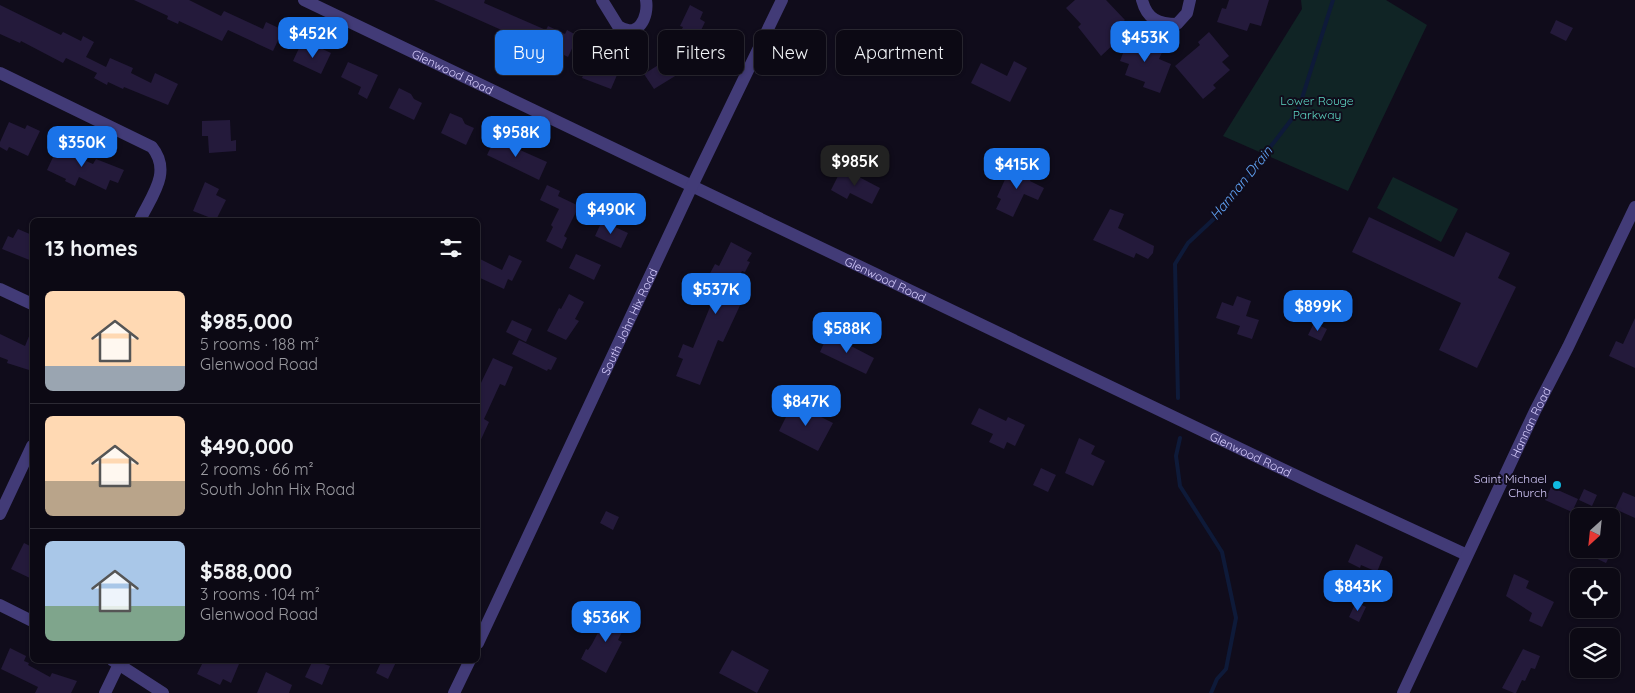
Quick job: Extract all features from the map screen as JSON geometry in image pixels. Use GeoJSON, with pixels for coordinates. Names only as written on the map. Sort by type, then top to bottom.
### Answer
{"type":"FeatureCollection","features":[{"type":"Feature","properties":{"kind":"street","name":"Glenwood Road"},"geometry":{"type":"LineString","coordinates":[[305,0],[1320,487],[1467,555]]}},
{"type":"Feature","properties":{"kind":"street"},"geometry":{"type":"LineString","coordinates":[[602,0],[618,26],[631,30],[644,23],[648,9],[646,0]]}},
{"type":"Feature","properties":{"kind":"street","name":"South John Hix Road"},"geometry":{"type":"LineString","coordinates":[[480,639],[692,186],[782,0]]}},
{"type":"Feature","properties":{"kind":"street"},"geometry":{"type":"LineString","coordinates":[[1142,0],[1146,12],[1155,21],[1177,24],[1187,13],[1190,0]]}},
{"type":"Feature","properties":{"kind":"street"},"geometry":{"type":"LineString","coordinates":[[0,73],[152,147],[161,161],[160,178],[141,218]]}},
{"type":"Feature","properties":{"kind":"street","name":"Hannan Road"},"geometry":{"type":"LineString","coordinates":[[1403,693],[1534,411],[1568,347],[1635,207]]}},
{"type":"Feature","properties":{"kind":"street"},"geometry":{"type":"LineString","coordinates":[[0,289],[30,303]]}},
{"type":"Feature","properties":{"kind":"street"},"geometry":{"type":"LineString","coordinates":[[0,514],[30,450]]}},
{"type":"Feature","properties":{"kind":"street"},"geometry":{"type":"LineString","coordinates":[[0,605],[30,620]]}},
{"type":"Feature","properties":{"kind":"street"},"geometry":{"type":"LineString","coordinates":[[105,693],[115,663]]}},
{"type":"Feature","properties":{"kind":"street"},"geometry":{"type":"LineString","coordinates":[[117,663],[163,693]]}},
{"type":"Feature","properties":{"kind":"street"},"geometry":{"type":"LineString","coordinates":[[454,693],[469,663]]}},
{"type":"Feature","properties":{"kind":"green space","name":"Lower Rouge Parkway"},"geometry":{"type":"Polygon","coordinates":[[[1301,0],[1386,0],[1427,25],[1348,191],[1223,136],[1302,9],[1301,0]]]}},
{"type":"Feature","properties":{"kind":"green space"},"geometry":{"type":"Polygon","coordinates":[[[1393,177],[1458,209],[1441,242],[1377,208],[1393,177]]]}},
{"type":"Feature","properties":{"kind":"building"},"geometry":{"type":"Polygon","coordinates":[[[134,0],[189,0],[221,16],[224,11],[263,29],[266,22],[283,30],[273,51],[228,30],[222,41],[179,21],[178,24],[167,19],[168,16],[134,0]]]}},
{"type":"Feature","properties":{"kind":"building"},"geometry":{"type":"Polygon","coordinates":[[[434,0],[485,0],[484,3],[546,30],[502,30],[434,0]]]}},
{"type":"Feature","properties":{"kind":"building"},"geometry":{"type":"Polygon","coordinates":[[[1075,0],[1106,0],[1125,20],[1117,27],[1128,31],[1101,56],[1078,27],[1081,24],[1066,8],[1075,0]]]}},
{"type":"Feature","properties":{"kind":"building"},"geometry":{"type":"Polygon","coordinates":[[[1229,0],[1269,0],[1261,26],[1250,23],[1247,31],[1217,22],[1222,8],[1226,9],[1229,0]]]}},
{"type":"Feature","properties":{"kind":"building"},"geometry":{"type":"Polygon","coordinates":[[[0,5],[61,35],[63,32],[81,41],[83,36],[94,42],[86,57],[106,67],[110,58],[133,68],[131,73],[151,83],[155,73],[178,84],[168,105],[124,87],[123,89],[108,82],[107,85],[94,78],[97,73],[66,58],[63,63],[21,41],[20,43],[0,34],[0,5]]]}},
{"type":"Feature","properties":{"kind":"building"},"geometry":{"type":"Polygon","coordinates":[[[690,5],[703,12],[700,19],[705,22],[701,30],[682,30],[683,27],[680,26],[690,5]]]}},
{"type":"Feature","properties":{"kind":"building"},"geometry":{"type":"Polygon","coordinates":[[[1556,20],[1573,28],[1566,41],[1550,33],[1556,20]]]}},
{"type":"Feature","properties":{"kind":"building"},"geometry":{"type":"Polygon","coordinates":[[[548,26],[556,30],[546,30],[548,26]]]}},
{"type":"Feature","properties":{"kind":"building"},"geometry":{"type":"Polygon","coordinates":[[[567,30],[573,33],[573,46],[568,57],[563,55],[563,33],[565,34],[567,30]]]}},
{"type":"Feature","properties":{"kind":"building"},"geometry":{"type":"Polygon","coordinates":[[[1131,32],[1145,37],[1143,41],[1164,48],[1159,59],[1171,64],[1160,93],[1143,87],[1145,82],[1125,75],[1129,64],[1120,61],[1131,32]]]}},
{"type":"Feature","properties":{"kind":"building"},"geometry":{"type":"Polygon","coordinates":[[[1209,32],[1229,56],[1222,62],[1230,70],[1213,85],[1216,88],[1203,99],[1175,66],[1200,45],[1198,42],[1209,32]]]}},
{"type":"Feature","properties":{"kind":"building"},"geometry":{"type":"Polygon","coordinates":[[[314,45],[331,53],[321,74],[293,61],[300,46],[311,52],[314,45]]]}},
{"type":"Feature","properties":{"kind":"building"},"geometry":{"type":"Polygon","coordinates":[[[1014,61],[1027,68],[1010,102],[971,83],[981,63],[1007,76],[1014,61]]]}},
{"type":"Feature","properties":{"kind":"building"},"geometry":{"type":"Polygon","coordinates":[[[348,62],[378,75],[367,99],[358,94],[361,87],[341,77],[348,62]]]}},
{"type":"Feature","properties":{"kind":"building"},"geometry":{"type":"Polygon","coordinates":[[[658,65],[658,75],[677,75],[654,89],[645,75],[648,75],[648,72],[658,65]]]}},
{"type":"Feature","properties":{"kind":"building"},"geometry":{"type":"Polygon","coordinates":[[[583,75],[617,75],[611,89],[582,78],[583,75]]]}},
{"type":"Feature","properties":{"kind":"building"},"geometry":{"type":"Polygon","coordinates":[[[399,88],[411,94],[414,99],[422,103],[414,120],[389,108],[399,88]]]}},
{"type":"Feature","properties":{"kind":"building"},"geometry":{"type":"Polygon","coordinates":[[[450,113],[462,118],[465,124],[474,128],[466,145],[441,133],[450,113]]]}},
{"type":"Feature","properties":{"kind":"building"},"geometry":{"type":"Polygon","coordinates":[[[230,120],[231,141],[236,140],[236,151],[209,153],[208,136],[202,136],[202,121],[230,120]]]}},
{"type":"Feature","properties":{"kind":"building"},"geometry":{"type":"Polygon","coordinates":[[[9,122],[25,129],[27,125],[40,131],[28,156],[9,147],[7,151],[0,147],[0,142],[9,122]]]}},
{"type":"Feature","properties":{"kind":"building"},"geometry":{"type":"Polygon","coordinates":[[[497,134],[509,140],[511,146],[547,162],[539,180],[487,155],[497,134]]]}},
{"type":"Feature","properties":{"kind":"building"},"geometry":{"type":"Polygon","coordinates":[[[61,140],[74,146],[70,154],[93,164],[96,159],[124,170],[118,183],[110,180],[106,190],[79,177],[75,186],[65,181],[66,179],[47,170],[61,140]]]}},
{"type":"Feature","properties":{"kind":"building"},"geometry":{"type":"Polygon","coordinates":[[[1012,164],[1033,174],[1030,181],[1044,188],[1038,200],[1024,194],[1013,217],[996,209],[1001,199],[997,197],[1012,164]]]}},
{"type":"Feature","properties":{"kind":"building"},"geometry":{"type":"Polygon","coordinates":[[[842,168],[880,188],[872,204],[850,193],[847,199],[831,190],[842,168]]]}},
{"type":"Feature","properties":{"kind":"building"},"geometry":{"type":"Polygon","coordinates":[[[205,182],[219,189],[216,195],[226,200],[217,218],[211,218],[193,211],[205,182]]]}},
{"type":"Feature","properties":{"kind":"building"},"geometry":{"type":"Polygon","coordinates":[[[547,185],[560,191],[558,196],[579,206],[564,236],[567,238],[562,249],[546,241],[559,209],[540,200],[547,185]]]}},
{"type":"Feature","properties":{"kind":"building"},"geometry":{"type":"Polygon","coordinates":[[[1110,209],[1124,214],[1118,228],[1154,246],[1153,253],[1148,259],[1136,253],[1134,258],[1093,240],[1110,209]]]}},
{"type":"Feature","properties":{"kind":"building"},"geometry":{"type":"Polygon","coordinates":[[[1369,217],[1454,257],[1466,232],[1510,253],[1498,278],[1516,287],[1477,368],[1439,350],[1461,303],[1352,252],[1369,217]]]}},
{"type":"Feature","properties":{"kind":"building"},"geometry":{"type":"Polygon","coordinates":[[[602,221],[628,233],[621,248],[595,236],[602,221]]]}},
{"type":"Feature","properties":{"kind":"building"},"geometry":{"type":"Polygon","coordinates":[[[18,229],[30,234],[30,260],[2,249],[8,236],[13,238],[18,229]]]}},
{"type":"Feature","properties":{"kind":"building"},"geometry":{"type":"Polygon","coordinates":[[[731,242],[752,253],[747,261],[750,262],[745,272],[742,271],[730,294],[743,299],[723,342],[718,340],[700,385],[676,376],[683,359],[678,357],[683,344],[693,348],[720,283],[708,277],[715,264],[719,266],[731,242]]]}},
{"type":"Feature","properties":{"kind":"building"},"geometry":{"type":"Polygon","coordinates":[[[576,254],[601,265],[594,280],[569,268],[576,254]]]}},
{"type":"Feature","properties":{"kind":"building"},"geometry":{"type":"Polygon","coordinates":[[[509,255],[522,261],[512,281],[508,279],[504,289],[480,278],[480,259],[502,270],[509,255]]]}},
{"type":"Feature","properties":{"kind":"building"},"geometry":{"type":"Polygon","coordinates":[[[569,294],[584,302],[575,319],[579,321],[566,340],[547,331],[569,294]]]}},
{"type":"Feature","properties":{"kind":"building"},"geometry":{"type":"Polygon","coordinates":[[[1237,296],[1251,301],[1246,316],[1259,320],[1252,339],[1237,334],[1240,326],[1216,318],[1222,302],[1233,306],[1237,296]]]}},
{"type":"Feature","properties":{"kind":"building"},"geometry":{"type":"Polygon","coordinates":[[[1635,318],[1635,368],[1609,356],[1616,341],[1623,344],[1635,318]]]}},
{"type":"Feature","properties":{"kind":"building"},"geometry":{"type":"Polygon","coordinates":[[[512,320],[532,329],[526,342],[506,332],[512,320]]]}},
{"type":"Feature","properties":{"kind":"building"},"geometry":{"type":"Polygon","coordinates":[[[1314,323],[1327,329],[1321,341],[1308,335],[1314,323]]]}},
{"type":"Feature","properties":{"kind":"building"},"geometry":{"type":"Polygon","coordinates":[[[0,334],[25,346],[30,334],[29,370],[7,363],[8,360],[0,357],[0,334]]]}},
{"type":"Feature","properties":{"kind":"building"},"geometry":{"type":"Polygon","coordinates":[[[828,334],[874,358],[866,374],[820,352],[828,334]]]}},
{"type":"Feature","properties":{"kind":"building"},"geometry":{"type":"Polygon","coordinates":[[[519,340],[557,358],[551,370],[548,369],[547,371],[512,354],[519,340]]]}},
{"type":"Feature","properties":{"kind":"building"},"geometry":{"type":"Polygon","coordinates":[[[493,358],[513,367],[505,386],[500,384],[484,419],[489,422],[480,442],[480,385],[493,358]]]}},
{"type":"Feature","properties":{"kind":"building"},"geometry":{"type":"Polygon","coordinates":[[[793,403],[833,423],[818,451],[779,431],[793,403]]]}},
{"type":"Feature","properties":{"kind":"building"},"geometry":{"type":"Polygon","coordinates":[[[979,408],[1006,421],[1008,417],[1025,425],[1015,446],[1007,442],[1004,449],[989,442],[993,434],[971,424],[979,408]]]}},
{"type":"Feature","properties":{"kind":"building"},"geometry":{"type":"Polygon","coordinates":[[[1079,438],[1095,446],[1091,454],[1105,461],[1093,486],[1065,473],[1079,438]]]}},
{"type":"Feature","properties":{"kind":"building"},"geometry":{"type":"Polygon","coordinates":[[[1041,468],[1056,475],[1048,492],[1033,485],[1041,468]]]}},
{"type":"Feature","properties":{"kind":"building"},"geometry":{"type":"Polygon","coordinates":[[[1551,487],[1578,499],[1574,508],[1570,508],[1570,511],[1545,500],[1551,487]]]}},
{"type":"Feature","properties":{"kind":"building"},"geometry":{"type":"Polygon","coordinates":[[[1584,489],[1597,495],[1592,506],[1579,500],[1584,489]]]}},
{"type":"Feature","properties":{"kind":"building"},"geometry":{"type":"Polygon","coordinates":[[[1623,492],[1635,497],[1635,518],[1620,511],[1620,508],[1615,508],[1623,492]]]}},
{"type":"Feature","properties":{"kind":"building"},"geometry":{"type":"Polygon","coordinates":[[[606,511],[619,517],[613,530],[600,523],[606,511]]]}},
{"type":"Feature","properties":{"kind":"building"},"geometry":{"type":"Polygon","coordinates":[[[24,543],[30,546],[30,578],[11,569],[24,543]]]}},
{"type":"Feature","properties":{"kind":"building"},"geometry":{"type":"Polygon","coordinates":[[[1356,544],[1383,557],[1377,572],[1361,565],[1360,568],[1348,562],[1356,544]]]}},
{"type":"Feature","properties":{"kind":"building"},"geometry":{"type":"Polygon","coordinates":[[[1595,558],[1608,558],[1606,563],[1595,558]]]}},
{"type":"Feature","properties":{"kind":"building"},"geometry":{"type":"Polygon","coordinates":[[[1514,574],[1529,581],[1526,588],[1554,602],[1542,627],[1529,621],[1532,613],[1506,596],[1514,574]]]}},
{"type":"Feature","properties":{"kind":"building"},"geometry":{"type":"Polygon","coordinates":[[[1356,602],[1366,607],[1359,622],[1349,617],[1356,602]]]}},
{"type":"Feature","properties":{"kind":"building"},"geometry":{"type":"Polygon","coordinates":[[[610,610],[628,620],[618,640],[622,642],[606,673],[581,659],[586,649],[588,650],[592,644],[610,610]]]}},
{"type":"Feature","properties":{"kind":"building"},"geometry":{"type":"Polygon","coordinates":[[[10,648],[26,656],[24,661],[29,663],[28,665],[50,677],[52,673],[77,681],[71,693],[35,693],[38,687],[1,669],[10,648]]]}},
{"type":"Feature","properties":{"kind":"building"},"geometry":{"type":"Polygon","coordinates":[[[1523,649],[1540,656],[1535,669],[1531,668],[1525,681],[1522,680],[1516,693],[1514,693],[1502,688],[1523,649]]]}},
{"type":"Feature","properties":{"kind":"building"},"geometry":{"type":"Polygon","coordinates":[[[732,650],[769,670],[757,693],[719,673],[732,650]]]}},
{"type":"Feature","properties":{"kind":"building"},"geometry":{"type":"Polygon","coordinates":[[[202,663],[239,664],[231,683],[223,679],[220,685],[197,674],[202,663]]]}},
{"type":"Feature","properties":{"kind":"building"},"geometry":{"type":"Polygon","coordinates":[[[312,663],[322,663],[330,666],[322,685],[305,677],[312,663]]]}},
{"type":"Feature","properties":{"kind":"building"},"geometry":{"type":"Polygon","coordinates":[[[381,663],[396,663],[388,679],[376,673],[381,663]]]}},
{"type":"Feature","properties":{"kind":"building"},"geometry":{"type":"Polygon","coordinates":[[[266,672],[292,685],[289,693],[257,693],[266,672]]]}},
{"type":"Feature","properties":{"kind":"waterway","name":"Hannan Drain"},"geometry":{"type":"LineString","coordinates":[[1178,398],[1175,264],[1188,243],[1219,214],[1298,111],[1333,0]]}},
{"type":"Feature","properties":{"kind":"waterway","name":"Hannan Drain"},"geometry":{"type":"LineString","coordinates":[[1180,438],[1176,456],[1180,486],[1222,552],[1236,618],[1226,669],[1217,679],[1211,693]]}},
{"type":"Feature","properties":{"kind":"place","name":"Saint Michael Church"},"geometry":{"type":"Point","coordinates":[1557,485]}}]}
